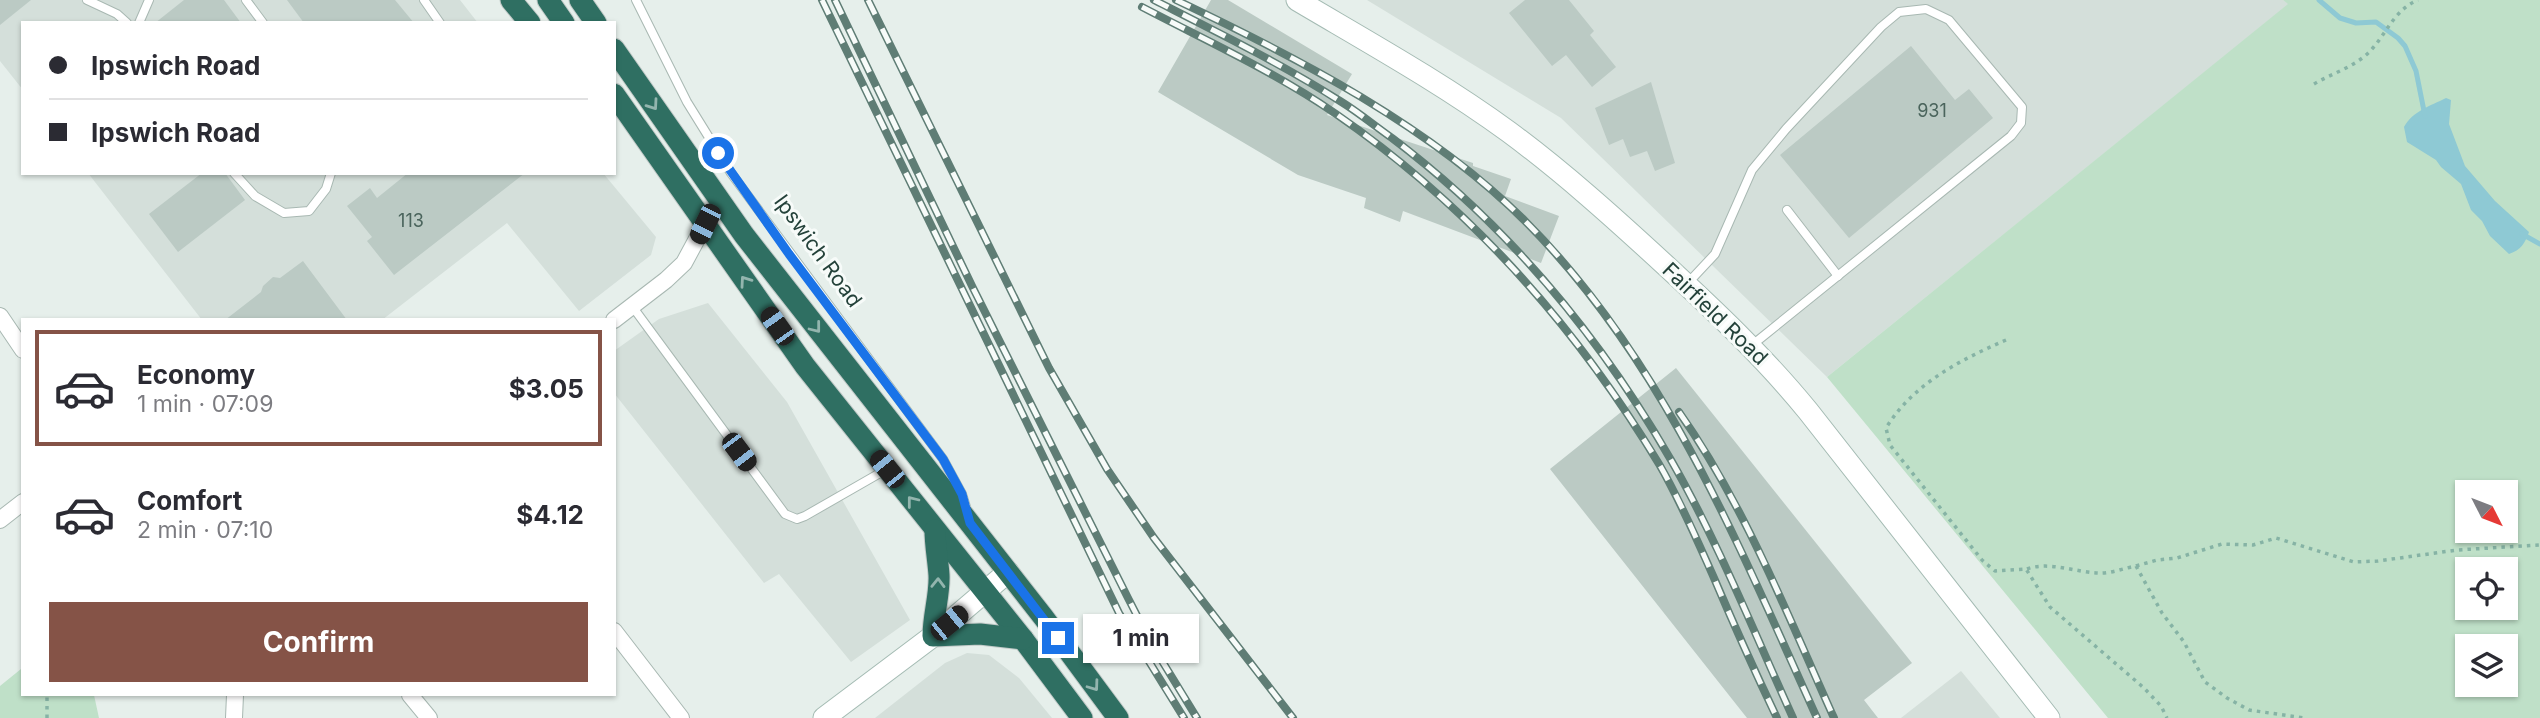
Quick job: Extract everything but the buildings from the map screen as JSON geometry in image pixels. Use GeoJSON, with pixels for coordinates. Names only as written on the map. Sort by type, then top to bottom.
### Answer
{"type":"FeatureCollection","features":[{"type":"Feature","properties":{"kind":"highway"},"geometry":{"type":"LineString","coordinates":[[512,0],[528,21]]}},
{"type":"Feature","properties":{"kind":"highway"},"geometry":{"type":"LineString","coordinates":[[548,0],[563,21]]}},
{"type":"Feature","properties":{"kind":"highway"},"geometry":{"type":"LineString","coordinates":[[580,0],[596,21]]}},
{"type":"Feature","properties":{"kind":"highway"},"geometry":{"type":"LineString","coordinates":[[598,0],[598,21]]}},
{"type":"Feature","properties":{"kind":"highway","name":"Ipswich Road"},"geometry":{"type":"LineString","coordinates":[[616,52],[744,234],[1008,572],[1118,718]]}},
{"type":"Feature","properties":{"kind":"highway"},"geometry":{"type":"LineString","coordinates":[[616,97],[805,366],[1023,639],[1082,718]]}},
{"type":"Feature","properties":{"kind":"highway"},"geometry":{"type":"LineString","coordinates":[[616,120],[638,129]]}},
{"type":"Feature","properties":{"kind":"highway"},"geometry":{"type":"LineString","coordinates":[[935,530],[939,575],[933,636],[980,634],[1023,639]]}},
{"type":"Feature","properties":{"kind":"main road","name":"Fairfield Road"},"geometry":{"type":"LineString","coordinates":[[1297,0],[1426,77],[1508,132],[1574,183],[1751,346],[1815,419],[2049,718]]}},
{"type":"Feature","properties":{"kind":"main road"},"geometry":{"type":"LineString","coordinates":[[825,718],[933,636],[1008,572]]}},
{"type":"Feature","properties":{"kind":"street"},"geometry":{"type":"LineString","coordinates":[[616,318],[684,263],[705,224]]}},
{"type":"Feature","properties":{"kind":"street"},"geometry":{"type":"LineString","coordinates":[[0,316],[21,346]]}},
{"type":"Feature","properties":{"kind":"street"},"geometry":{"type":"LineString","coordinates":[[0,520],[21,504]]}},
{"type":"Feature","properties":{"kind":"street"},"geometry":{"type":"LineString","coordinates":[[616,634],[681,718]]}},
{"type":"Feature","properties":{"kind":"street"},"geometry":{"type":"LineString","coordinates":[[234,718],[235,696]]}},
{"type":"Feature","properties":{"kind":"street"},"geometry":{"type":"LineString","coordinates":[[411,696],[429,718]]}},
{"type":"Feature","properties":{"kind":"lane"},"geometry":{"type":"LineString","coordinates":[[87,0],[117,13],[125,21]]}},
{"type":"Feature","properties":{"kind":"lane"},"geometry":{"type":"LineString","coordinates":[[140,21],[149,0]]}},
{"type":"Feature","properties":{"kind":"lane"},"geometry":{"type":"LineString","coordinates":[[246,0],[262,21]]}},
{"type":"Feature","properties":{"kind":"lane"},"geometry":{"type":"LineString","coordinates":[[424,0],[439,21]]}},
{"type":"Feature","properties":{"kind":"lane","name":"Ipswich Road"},"geometry":{"type":"LineString","coordinates":[[636,0],[706,134],[789,254],[943,459],[962,494],[970,523]]}},
{"type":"Feature","properties":{"kind":"lane"},"geometry":{"type":"LineString","coordinates":[[1686,285],[1715,254],[1752,170],[1786,129],[1881,27],[1899,12],[1927,9],[1949,20],[2022,107],[2021,123],[2011,136],[1751,346]]}},
{"type":"Feature","properties":{"kind":"lane"},"geometry":{"type":"LineString","coordinates":[[236,175],[255,196],[284,213],[309,211],[326,189],[330,175]]}},
{"type":"Feature","properties":{"kind":"lane"},"geometry":{"type":"LineString","coordinates":[[1787,210],[1838,276]]}},
{"type":"Feature","properties":{"kind":"lane"},"geometry":{"type":"LineString","coordinates":[[632,306],[785,514],[797,519],[805,516],[887,469]]}},
{"type":"Feature","properties":{"kind":"path"},"geometry":{"type":"LineString","coordinates":[[2314,85],[2357,62],[2380,39],[2402,9],[2418,0]]}},
{"type":"Feature","properties":{"kind":"path"},"geometry":{"type":"LineString","coordinates":[[2006,340],[1929,382],[1894,415],[1886,428],[1890,445],[1982,560],[1995,571],[2034,566],[2101,574],[2157,560],[2177,558],[2222,544],[2253,545],[2277,538],[2354,562],[2457,550],[2540,545]]}},
{"type":"Feature","properties":{"kind":"path"},"geometry":{"type":"LineString","coordinates":[[2136,566],[2205,681],[2249,710],[2304,718]]}},
{"type":"Feature","properties":{"kind":"path"},"geometry":{"type":"LineString","coordinates":[[2026,569],[2050,607],[2144,688],[2168,718]]}},
{"type":"Feature","properties":{"kind":"path"},"geometry":{"type":"LineString","coordinates":[[47,696],[47,718]]}},
{"type":"Feature","properties":{"kind":"shaded area"},"geometry":{"type":"Polygon","coordinates":[[[0,0],[460,0],[476,21],[21,21],[21,87],[0,61],[0,0]]]}},
{"type":"Feature","properties":{"kind":"shaded area"},"geometry":{"type":"Polygon","coordinates":[[[1367,0],[2283,0],[2289,4],[1827,377],[1561,118],[1367,0]]]}},
{"type":"Feature","properties":{"kind":"shaded area"},"geometry":{"type":"Polygon","coordinates":[[[90,175],[605,175],[656,237],[651,255],[579,311],[507,223],[385,318],[200,318],[90,175]]]}},
{"type":"Feature","properties":{"kind":"shaded area"},"geometry":{"type":"Polygon","coordinates":[[[708,303],[787,402],[910,620],[851,662],[779,574],[764,583],[616,396],[616,350],[659,319],[708,303]]]}},
{"type":"Feature","properties":{"kind":"shaded area"},"geometry":{"type":"Polygon","coordinates":[[[967,653],[989,655],[1019,678],[1052,718],[875,718],[945,663],[967,653]]]}},
{"type":"Feature","properties":{"kind":"shaded area"},"geometry":{"type":"Polygon","coordinates":[[[1961,671],[2000,718],[1901,718],[1961,671]]]}},
{"type":"Feature","properties":{"kind":"green space"},"geometry":{"type":"Polygon","coordinates":[[[2283,0],[2540,0],[2540,718],[2108,718],[1827,377],[2288,4],[2283,0]]]}},
{"type":"Feature","properties":{"kind":"green space"},"geometry":{"type":"Polygon","coordinates":[[[21,669],[21,696],[94,696],[99,718],[0,718],[0,686],[21,669]]]}},
{"type":"Feature","properties":{"kind":"water"},"geometry":{"type":"Polygon","coordinates":[[[2446,98],[2451,100],[2449,124],[2465,166],[2495,201],[2529,232],[2522,246],[2509,254],[2490,236],[2482,221],[2471,210],[2461,184],[2436,160],[2407,142],[2404,127],[2408,121],[2422,110],[2446,98]]]}},
{"type":"Feature","properties":{"kind":"waterway"},"geometry":{"type":"LineString","coordinates":[[2319,0],[2340,18],[2356,23],[2376,22],[2398,38],[2405,46],[2416,71],[2425,116]]}},
{"type":"Feature","properties":{"kind":"waterway"},"geometry":{"type":"LineString","coordinates":[[2522,234],[2540,244]]}},
{"type":"Feature","properties":{"kind":"railway"},"geometry":{"type":"LineString","coordinates":[[822,0],[1119,613],[1184,718]]}},
{"type":"Feature","properties":{"kind":"railway"},"geometry":{"type":"LineString","coordinates":[[835,0],[973,288],[1128,598],[1151,643],[1197,718]]}},
{"type":"Feature","properties":{"kind":"railway"},"geometry":{"type":"LineString","coordinates":[[868,0],[1049,368],[1107,469],[1154,538],[1293,718]]}},
{"type":"Feature","properties":{"kind":"railway"},"geometry":{"type":"LineString","coordinates":[[1154,0],[1271,61],[1360,114],[1474,207],[1548,285],[1613,369],[1671,460],[1720,555],[1793,718]]}},
{"type":"Feature","properties":{"kind":"railway"},"geometry":{"type":"LineString","coordinates":[[1176,0],[1315,70],[1406,125],[1490,188],[1527,223],[1576,277],[1619,334],[1694,457],[1727,521],[1817,718]]}},
{"type":"Feature","properties":{"kind":"railway"},"geometry":{"type":"LineString","coordinates":[[1142,7],[1265,71],[1336,114],[1431,188],[1516,272],[1592,364],[1659,464],[1688,520],[1777,718]]}},
{"type":"Feature","properties":{"kind":"railway"},"geometry":{"type":"LineString","coordinates":[[1679,412],[1703,448],[1745,523],[1834,718]]}},
{"type":"Feature","properties":{"kind":"route"},"geometry":{"type":"LineString","coordinates":[[718,153],[789,254],[943,459],[962,494],[970,523],[1058,638]]}}]}
